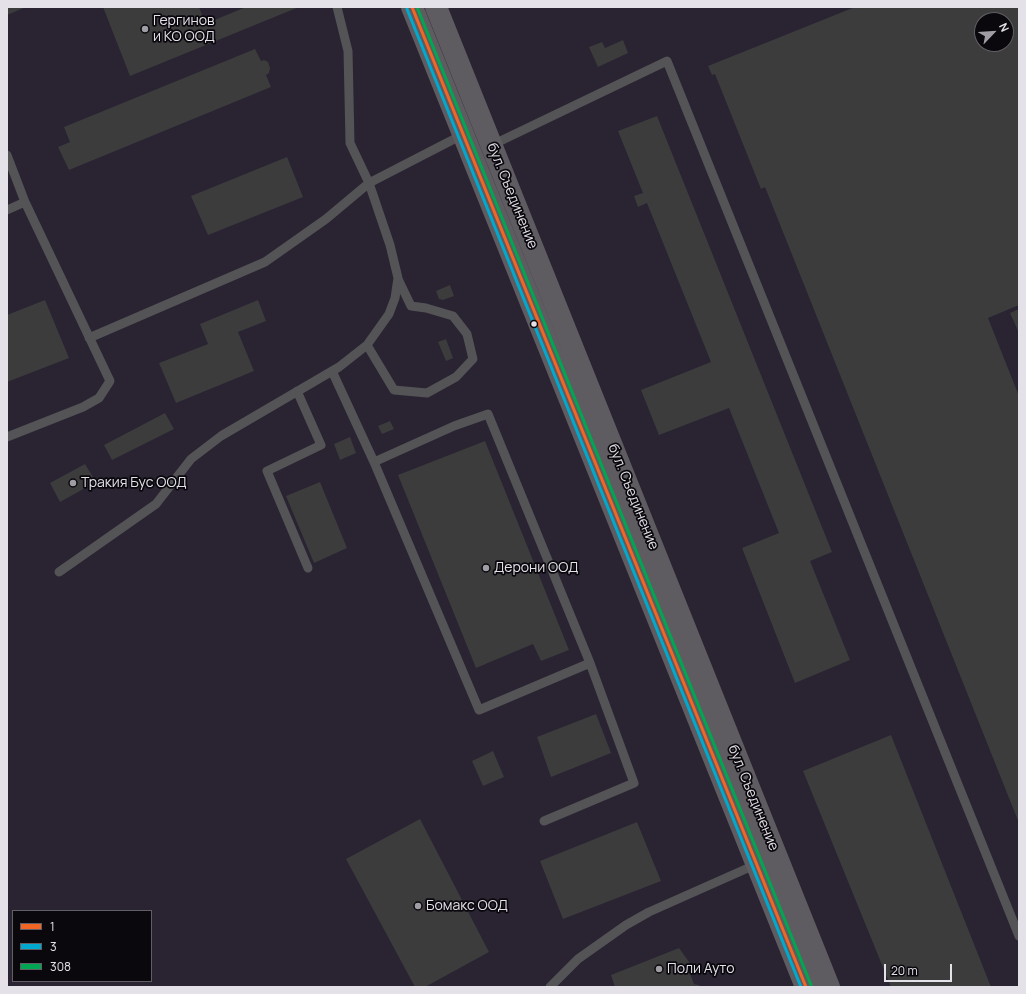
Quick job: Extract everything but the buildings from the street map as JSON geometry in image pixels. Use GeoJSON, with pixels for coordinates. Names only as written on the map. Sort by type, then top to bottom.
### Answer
{"type":"FeatureCollection","features":[{"type":"Feature","properties":{"kind":"main road","name":"бул. Съединение"},"geometry":{"type":"LineString","coordinates":[[412,7],[806,987]]}},
{"type":"Feature","properties":{"kind":"main road","name":"бул. Съединение"},"geometry":{"type":"LineString","coordinates":[[436,7],[829,987]]}},
{"type":"Feature","properties":{"kind":"lane"},"geometry":{"type":"LineString","coordinates":[[337,7],[348,51],[350,143],[369,182],[390,245],[398,278],[411,306],[426,308],[453,316],[467,334],[473,359],[456,377],[427,393],[394,390],[367,345]]}},
{"type":"Feature","properties":{"kind":"lane"},"geometry":{"type":"LineString","coordinates":[[492,145],[667,61],[1019,936]]}},
{"type":"Feature","properties":{"kind":"lane"},"geometry":{"type":"LineString","coordinates":[[89,338],[265,262],[326,219],[369,182],[483,125]]}},
{"type":"Feature","properties":{"kind":"lane"},"geometry":{"type":"LineString","coordinates":[[7,155],[25,202],[110,381],[99,398],[83,407],[7,437]]}},
{"type":"Feature","properties":{"kind":"lane"},"geometry":{"type":"LineString","coordinates":[[7,210],[25,202]]}},
{"type":"Feature","properties":{"kind":"lane"},"geometry":{"type":"LineString","coordinates":[[59,572],[156,504],[191,459],[221,436],[332,371],[367,345],[389,314],[395,298],[398,278]]}},
{"type":"Feature","properties":{"kind":"lane"},"geometry":{"type":"LineString","coordinates":[[332,371],[374,462],[479,710],[590,663]]}},
{"type":"Feature","properties":{"kind":"lane"},"geometry":{"type":"LineString","coordinates":[[297,392],[321,445],[267,471],[308,568]]}},
{"type":"Feature","properties":{"kind":"lane"},"geometry":{"type":"LineString","coordinates":[[374,462],[454,426],[488,414],[590,663],[634,783],[544,821]]}},
{"type":"Feature","properties":{"kind":"lane"},"geometry":{"type":"LineString","coordinates":[[550,987],[578,959],[626,925],[650,912],[776,855]]}},
{"type":"Feature","properties":{"kind":"shaded area"},"geometry":{"type":"Polygon","coordinates":[[[7,7],[1019,7],[1019,987],[8,987],[7,7]]]}},
{"type":"Feature","properties":{"kind":"transit line","name":"1"},"geometry":{"type":"LineString","coordinates":[[412,7],[806,987]]}},
{"type":"Feature","properties":{"kind":"transit line","name":"308"},"geometry":{"type":"LineString","coordinates":[[417,7],[811,985]]}},
{"type":"Feature","properties":{"kind":"transit line","name":"3"},"geometry":{"type":"LineString","coordinates":[[407,9],[801,987]]}},
{"type":"Feature","properties":{"kind":"place","name":"Гергинов и КО ООД"},"geometry":{"type":"Point","coordinates":[145,29]}},
{"type":"Feature","properties":{"kind":"place","name":"Тракия Бус ООД"},"geometry":{"type":"Point","coordinates":[73,483]}},
{"type":"Feature","properties":{"kind":"place","name":"Дерони ООД"},"geometry":{"type":"Point","coordinates":[486,568]}},
{"type":"Feature","properties":{"kind":"place","name":"Бомакс ООД"},"geometry":{"type":"Point","coordinates":[418,906]}},
{"type":"Feature","properties":{"kind":"place","name":"Поли Ауто"},"geometry":{"type":"Point","coordinates":[659,969]}}]}
